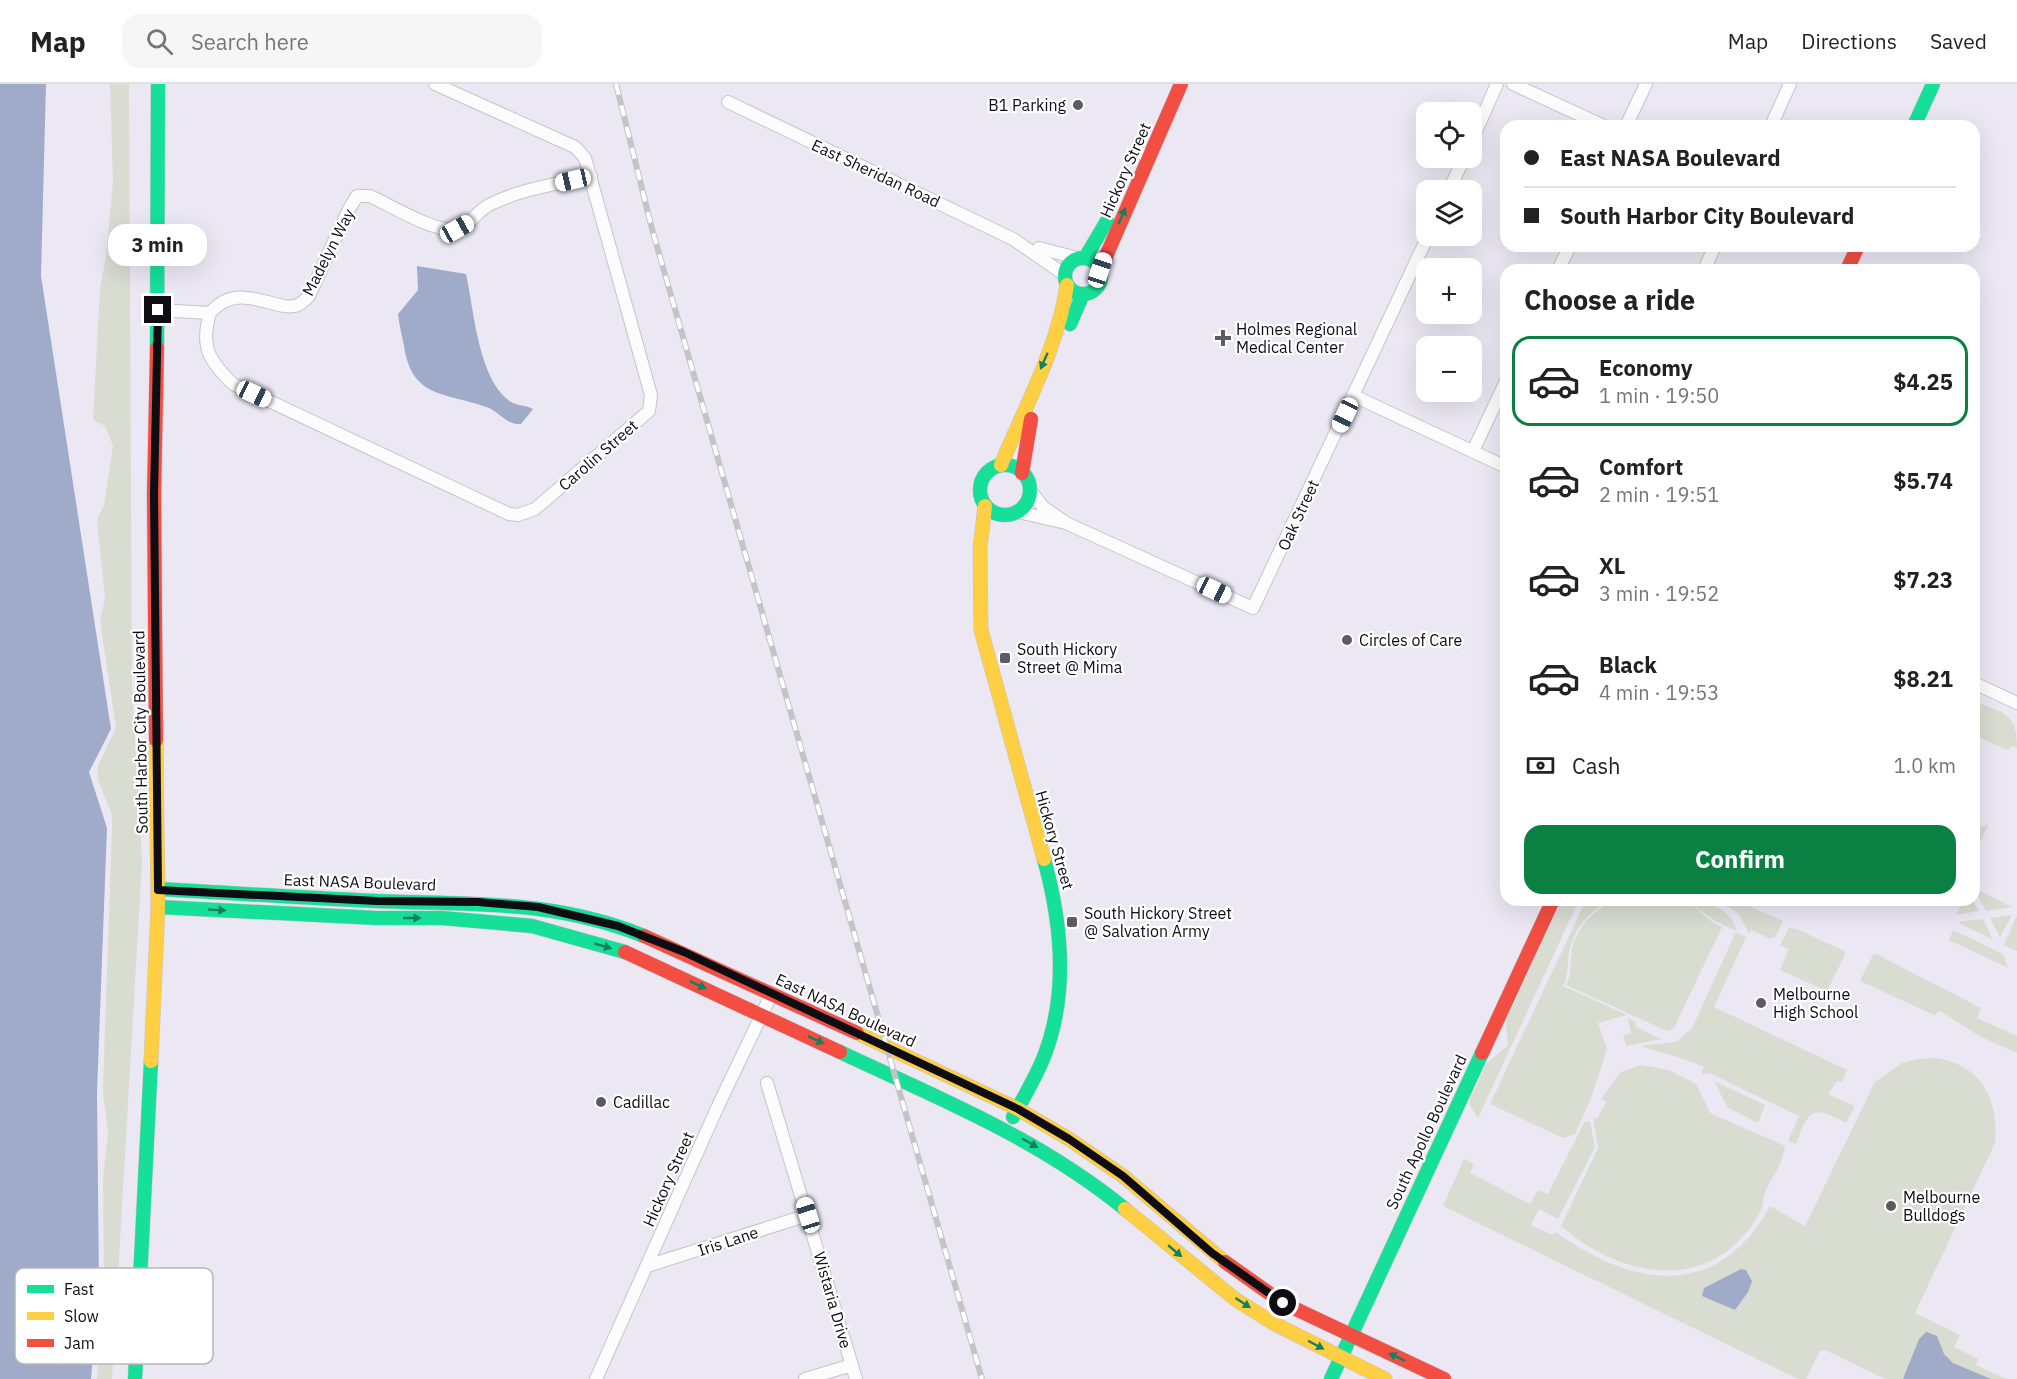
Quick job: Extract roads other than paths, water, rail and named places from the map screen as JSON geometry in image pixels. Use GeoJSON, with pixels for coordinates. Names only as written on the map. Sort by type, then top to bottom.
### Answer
{"type":"FeatureCollection","features":[{"type":"Feature","properties":{"kind":"main road","name":"South Harbor City Boulevard"},"geometry":{"type":"LineString","coordinates":[[140,1268],[158,907],[154,506],[158,310],[158,84]]}},
{"type":"Feature","properties":{"kind":"main road","name":"Hickory Street"},"geometry":{"type":"LineString","coordinates":[[1100,270],[1170,84]]}},
{"type":"Feature","properties":{"kind":"main road","name":"Hickory Street"},"geometry":{"type":"LineString","coordinates":[[1081,258],[1100,237],[1181,84]]}},
{"type":"Feature","properties":{"kind":"main road"},"geometry":{"type":"LineString","coordinates":[[1917,120],[1933,84]]}},
{"type":"Feature","properties":{"kind":"main road"},"geometry":{"type":"LineString","coordinates":[[1001,465],[1055,336],[1064,307],[1066,280],[1069,265],[1081,258],[1095,262],[1100,270],[1097,286],[1091,292],[1083,294],[1074,291],[1066,280]]}},
{"type":"Feature","properties":{"kind":"main road"},"geometry":{"type":"LineString","coordinates":[[1022,473],[1030,423],[1083,294]]}},
{"type":"Feature","properties":{"kind":"main road"},"geometry":{"type":"LineString","coordinates":[[1001,465],[1011,466],[1022,473],[1030,490],[1027,501],[1013,513],[994,512],[985,506],[980,494],[981,481],[990,470],[1001,465]]}},
{"type":"Feature","properties":{"kind":"main road","name":"Hickory Street"},"geometry":{"type":"LineString","coordinates":[[982,554],[980,548],[985,506]]}},
{"type":"Feature","properties":{"kind":"main road","name":"Hickory Street"},"geometry":{"type":"LineString","coordinates":[[1007,1130],[1045,1052],[1052,1031],[1060,966],[1056,903],[981,630],[979,591],[982,554],[993,531],[1013,513]]}},
{"type":"Feature","properties":{"kind":"main road","name":"East NASA Boulevard"},"geometry":{"type":"LineString","coordinates":[[158,890],[377,901],[478,902],[538,907],[618,926],[684,952],[1018,1109],[1069,1139],[1123,1176],[1212,1253],[1283,1303],[1444,1379]]}},
{"type":"Feature","properties":{"kind":"main road","name":"South Apollo Boulevard"},"geometry":{"type":"LineString","coordinates":[[1331,1379],[1550,906]]}},
{"type":"Feature","properties":{"kind":"main road","name":"East NASA Boulevard"},"geometry":{"type":"LineString","coordinates":[[158,907],[376,918],[442,918],[532,926],[631,954],[1007,1130],[1062,1161],[1119,1204],[1197,1270],[1272,1323],[1385,1379]]}},
{"type":"Feature","properties":{"kind":"main road"},"geometry":{"type":"LineString","coordinates":[[1197,1270],[1212,1253]]}},
{"type":"Feature","properties":{"kind":"main road","name":"South Harbor City Boulevard"},"geometry":{"type":"LineString","coordinates":[[135,1379],[136,1364]]}},
{"type":"Feature","properties":{"kind":"street","name":"Carolin Street"},"geometry":{"type":"LineString","coordinates":[[210,313],[205,344],[213,365],[233,384],[509,514],[518,515],[535,509],[649,411],[651,395],[585,158],[575,147],[435,84]]}},
{"type":"Feature","properties":{"kind":"street"},"geometry":{"type":"LineString","coordinates":[[1482,118],[1497,84]]}},
{"type":"Feature","properties":{"kind":"street"},"geometry":{"type":"LineString","coordinates":[[1513,84],[1591,120]]}},
{"type":"Feature","properties":{"kind":"street"},"geometry":{"type":"LineString","coordinates":[[1629,120],[1646,84]]}},
{"type":"Feature","properties":{"kind":"street"},"geometry":{"type":"LineString","coordinates":[[1773,120],[1790,84]]}},
{"type":"Feature","properties":{"kind":"street","name":"East Sheridan Road"},"geometry":{"type":"LineString","coordinates":[[728,102],[1023,244],[1081,258]]}},
{"type":"Feature","properties":{"kind":"street","name":"Madelyn Way"},"geometry":{"type":"LineString","coordinates":[[210,313],[215,307],[232,299],[256,297],[285,306],[297,306],[309,296],[357,196],[370,196],[441,229],[457,229],[473,220],[486,206],[516,194],[591,176]]}},
{"type":"Feature","properties":{"kind":"street","name":"East Sheridan Road"},"geometry":{"type":"LineString","coordinates":[[1023,244],[1066,280]]}},
{"type":"Feature","properties":{"kind":"street","name":"Oak Street"},"geometry":{"type":"LineString","coordinates":[[1013,513],[1066,523],[1253,608],[1423,246]]}},
{"type":"Feature","properties":{"kind":"street"},"geometry":{"type":"LineString","coordinates":[[158,310],[210,313]]}},
{"type":"Feature","properties":{"kind":"street"},"geometry":{"type":"LineString","coordinates":[[1473,451],[1500,394]]}},
{"type":"Feature","properties":{"kind":"street"},"geometry":{"type":"LineString","coordinates":[[1354,396],[1500,464]]}},
{"type":"Feature","properties":{"kind":"street","name":"Oak Street"},"geometry":{"type":"LineString","coordinates":[[1030,490],[1043,507],[1060,516],[1066,523]]}},
{"type":"Feature","properties":{"kind":"street"},"geometry":{"type":"LineString","coordinates":[[1980,686],[2017,703]]}},
{"type":"Feature","properties":{"kind":"street","name":"Hickory Street"},"geometry":{"type":"LineString","coordinates":[[600,1376],[718,1106],[772,993]]}},
{"type":"Feature","properties":{"kind":"street","name":"Wistaria Drive"},"geometry":{"type":"LineString","coordinates":[[767,1083],[856,1379]]}},
{"type":"Feature","properties":{"kind":"street","name":"Iris Lane"},"geometry":{"type":"LineString","coordinates":[[647,1266],[808,1215]]}},
{"type":"Feature","properties":{"kind":"street"},"geometry":{"type":"LineString","coordinates":[[805,1379],[852,1365]]}},
{"type":"Feature","properties":{"kind":"water"},"geometry":{"type":"Polygon","coordinates":[[[0,84],[46,84],[41,276],[111,729],[89,772],[107,828],[97,1092],[99,1268],[15,1268],[15,1364],[92,1364],[91,1379],[0,1379],[0,84]]]}},
{"type":"Feature","properties":{"kind":"water"},"geometry":{"type":"Polygon","coordinates":[[[417,266],[466,274],[479,343],[491,378],[500,392],[511,402],[533,409],[521,424],[508,421],[489,408],[434,391],[423,385],[415,376],[408,364],[398,314],[418,290],[417,266]]]}},
{"type":"Feature","properties":{"kind":"water"},"geometry":{"type":"Polygon","coordinates":[[[1741,1269],[1746,1270],[1752,1281],[1748,1292],[1735,1310],[1702,1296],[1704,1288],[1741,1269]]]}},
{"type":"Feature","properties":{"kind":"water"},"geometry":{"type":"Polygon","coordinates":[[[1926,1332],[1937,1336],[1944,1354],[1953,1363],[1991,1379],[1903,1379],[1919,1339],[1926,1332]]]}},
{"type":"Feature","properties":{"kind":"railway"},"geometry":{"type":"LineString","coordinates":[[616,84],[652,229],[982,1379]]}},
{"type":"Feature","properties":{"kind":"place","name":"B1 Parking"},"geometry":{"type":"Point","coordinates":[1078,105]}},
{"type":"Feature","properties":{"kind":"place","name":"Holmes Regional Medical Center"},"geometry":{"type":"Point","coordinates":[1223,338]}},
{"type":"Feature","properties":{"kind":"place","name":"Circles of Care"},"geometry":{"type":"Point","coordinates":[1347,640]}},
{"type":"Feature","properties":{"kind":"place","name":"South Hickory Street @ Mima"},"geometry":{"type":"Point","coordinates":[1005,658]}},
{"type":"Feature","properties":{"kind":"place","name":"South Hickory Street @ Salvation Army"},"geometry":{"type":"Point","coordinates":[1072,922]}},
{"type":"Feature","properties":{"kind":"place","name":"Melbourne High School"},"geometry":{"type":"Point","coordinates":[1761,1003]}},
{"type":"Feature","properties":{"kind":"place","name":"Cadillac"},"geometry":{"type":"Point","coordinates":[601,1102]}},
{"type":"Feature","properties":{"kind":"place","name":"Melbourne Bulldogs"},"geometry":{"type":"Point","coordinates":[1891,1206]}}]}
